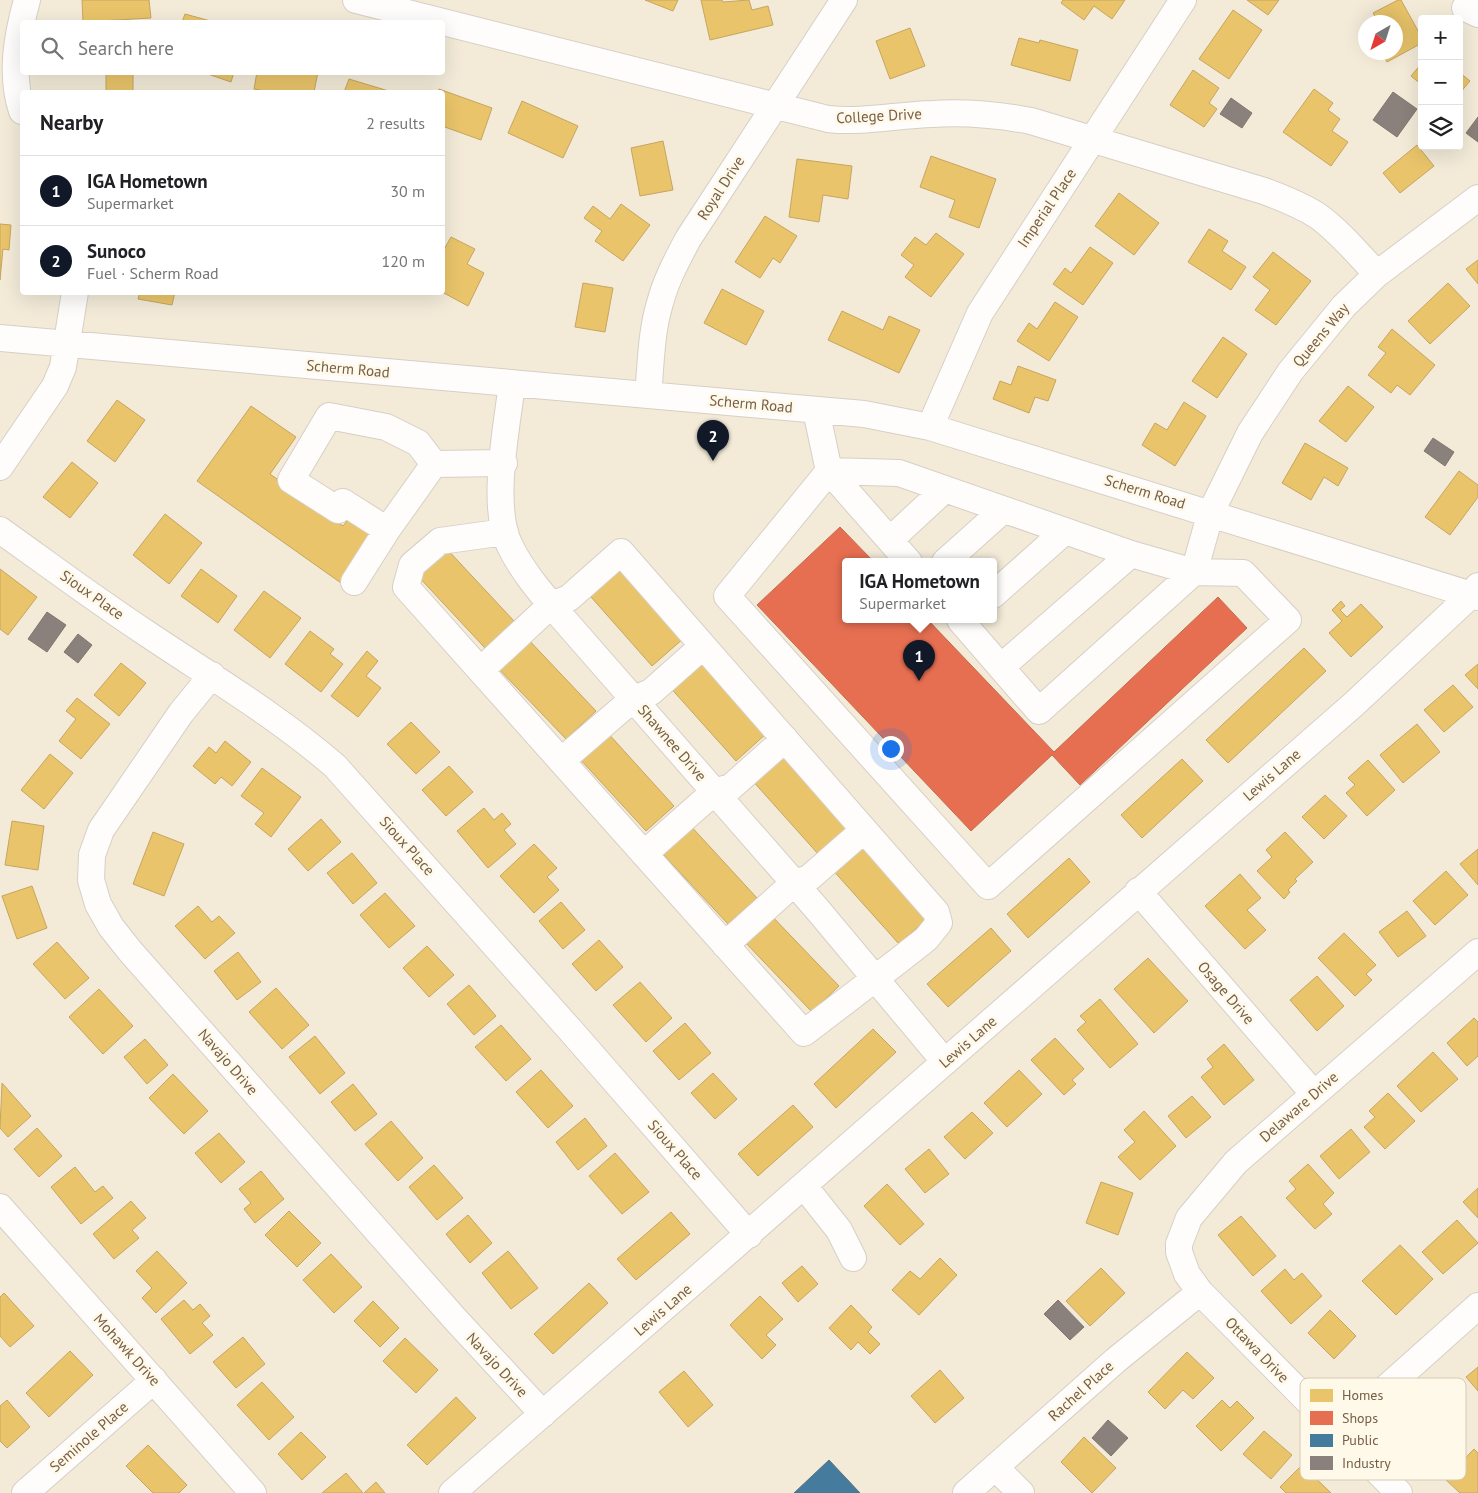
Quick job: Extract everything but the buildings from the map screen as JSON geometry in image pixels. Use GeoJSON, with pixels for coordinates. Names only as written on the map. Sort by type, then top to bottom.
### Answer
{"type":"FeatureCollection","features":[{"type":"Feature","properties":{"kind":"street"},"geometry":{"type":"LineString","coordinates":[[22,20],[27,0]]}},
{"type":"Feature","properties":{"kind":"street","name":"College Drive"},"geometry":{"type":"LineString","coordinates":[[356,0],[436,20]]}},
{"type":"Feature","properties":{"kind":"street","name":"Royal Drive"},"geometry":{"type":"LineString","coordinates":[[648,395],[654,330],[659,303],[671,272],[688,239],[844,0]]}},
{"type":"Feature","properties":{"kind":"street","name":"Imperial Place"},"geometry":{"type":"LineString","coordinates":[[930,427],[980,313],[1183,0]]}},
{"type":"Feature","properties":{"kind":"street","name":"College Drive"},"geometry":{"type":"LineString","coordinates":[[445,22],[828,118],[848,121],[932,114],[998,115],[1031,121],[1264,191],[1293,202],[1318,216],[1337,232],[1377,274]]}},
{"type":"Feature","properties":{"kind":"street"},"geometry":{"type":"LineString","coordinates":[[20,29],[17,42],[16,72],[20,98]]}},
{"type":"Feature","properties":{"kind":"street","name":"Queens Way"},"geometry":{"type":"LineString","coordinates":[[1194,572],[1211,512],[1250,433],[1290,372],[1344,306],[1377,274],[1478,198]]}},
{"type":"Feature","properties":{"kind":"street"},"geometry":{"type":"LineString","coordinates":[[0,467],[55,386],[63,367],[75,295]]}},
{"type":"Feature","properties":{"kind":"street","name":"Scherm Road"},"geometry":{"type":"LineString","coordinates":[[0,338],[864,414],[930,427],[1476,592]]}},
{"type":"Feature","properties":{"kind":"street","name":"Shawnee Drive"},"geometry":{"type":"LineString","coordinates":[[512,383],[500,497],[505,532],[521,567],[633,699],[794,883],[945,1062]]}},
{"type":"Feature","properties":{"kind":"street"},"geometry":{"type":"LineString","coordinates":[[816,410],[830,471],[906,558]]}},
{"type":"Feature","properties":{"kind":"street"},"geometry":{"type":"LineString","coordinates":[[387,530],[343,502],[338,510],[291,480],[329,416],[386,427],[418,442],[434,464]]}},
{"type":"Feature","properties":{"kind":"street"},"geometry":{"type":"LineString","coordinates":[[434,464],[504,464]]}},
{"type":"Feature","properties":{"kind":"street"},"geometry":{"type":"LineString","coordinates":[[354,582],[387,530],[434,464]]}},
{"type":"Feature","properties":{"kind":"street"},"geometry":{"type":"LineString","coordinates":[[830,471],[899,474],[1132,554],[1194,572],[1243,574],[1288,620],[988,886],[727,596],[830,471]]}},
{"type":"Feature","properties":{"kind":"street"},"geometry":{"type":"LineString","coordinates":[[890,540],[945,489]]}},
{"type":"Feature","properties":{"kind":"street"},"geometry":{"type":"LineString","coordinates":[[950,558],[1004,510]]}},
{"type":"Feature","properties":{"kind":"street","name":"Sioux Place"},"geometry":{"type":"LineString","coordinates":[[0,530],[146,634],[212,675],[302,738],[335,766],[572,1032],[749,1235]]}},
{"type":"Feature","properties":{"kind":"street"},"geometry":{"type":"LineString","coordinates":[[997,591],[1065,531]]}},
{"type":"Feature","properties":{"kind":"street"},"geometry":{"type":"LineString","coordinates":[[481,670],[552,605],[568,598],[620,552],[936,912],[939,923],[926,939],[804,1033],[406,587],[412,565],[440,541],[505,532]]}},
{"type":"Feature","properties":{"kind":"street"},"geometry":{"type":"LineString","coordinates":[[1001,667],[1132,554]]}},
{"type":"Feature","properties":{"kind":"street"},"geometry":{"type":"LineString","coordinates":[[964,623],[1039,711],[1194,572]]}},
{"type":"Feature","properties":{"kind":"street","name":"Lewis Lane"},"geometry":{"type":"LineString","coordinates":[[452,1493],[1354,704],[1476,592]]}},
{"type":"Feature","properties":{"kind":"street"},"geometry":{"type":"LineString","coordinates":[[561,761],[633,699],[651,692],[703,646]]}},
{"type":"Feature","properties":{"kind":"street","name":"Navajo Drive"},"geometry":{"type":"LineString","coordinates":[[212,675],[182,713],[101,830],[92,854],[91,880],[98,904],[111,927],[130,951],[455,1319],[543,1414]]}},
{"type":"Feature","properties":{"kind":"street"},"geometry":{"type":"LineString","coordinates":[[644,854],[714,792],[731,787],[785,740]]}},
{"type":"Feature","properties":{"kind":"street"},"geometry":{"type":"LineString","coordinates":[[725,945],[794,883],[809,878],[864,830]]}},
{"type":"Feature","properties":{"kind":"street","name":"Osage Drive"},"geometry":{"type":"LineString","coordinates":[[1138,892],[1314,1094]]}},
{"type":"Feature","properties":{"kind":"street","name":"Delaware Drive"},"geometry":{"type":"LineString","coordinates":[[1200,1292],[1187,1274],[1179,1252],[1179,1244],[1189,1218],[1236,1162],[1478,952]]}},
{"type":"Feature","properties":{"kind":"street"},"geometry":{"type":"LineString","coordinates":[[804,1186],[839,1230],[853,1258]]}},
{"type":"Feature","properties":{"kind":"street","name":"Mohawk Drive"},"geometry":{"type":"LineString","coordinates":[[0,1207],[253,1493]]}},
{"type":"Feature","properties":{"kind":"street","name":"Ottawa Drive"},"geometry":{"type":"LineString","coordinates":[[1200,1292],[1300,1394]]}},
{"type":"Feature","properties":{"kind":"street","name":"Rachel Place"},"geometry":{"type":"LineString","coordinates":[[966,1493],[1116,1360],[1200,1292]]}},
{"type":"Feature","properties":{"kind":"street"},"geometry":{"type":"LineString","coordinates":[[1397,1378],[1478,1306]]}},
{"type":"Feature","properties":{"kind":"street","name":"Seminole Place"},"geometry":{"type":"LineString","coordinates":[[25,1493],[154,1380]]}},
{"type":"Feature","properties":{"kind":"street"},"geometry":{"type":"LineString","coordinates":[[996,1468],[1021,1493]]}},
{"type":"Feature","properties":{"kind":"street","name":"Ottawa Drive"},"geometry":{"type":"LineString","coordinates":[[1385,1480],[1398,1493]]}},
{"type":"Feature","properties":{"kind":"shaded area"},"geometry":{"type":"Polygon","coordinates":[[[0,0],[1478,0],[1478,1493],[0,1493],[0,0]]]}},
{"type":"Feature","properties":{"kind":"place","name":"Sunoco"},"geometry":{"type":"Point","coordinates":[713,461]}},
{"type":"Feature","properties":{"kind":"place","name":"IGA Hometown"},"geometry":{"type":"Point","coordinates":[919,681]}}]}
